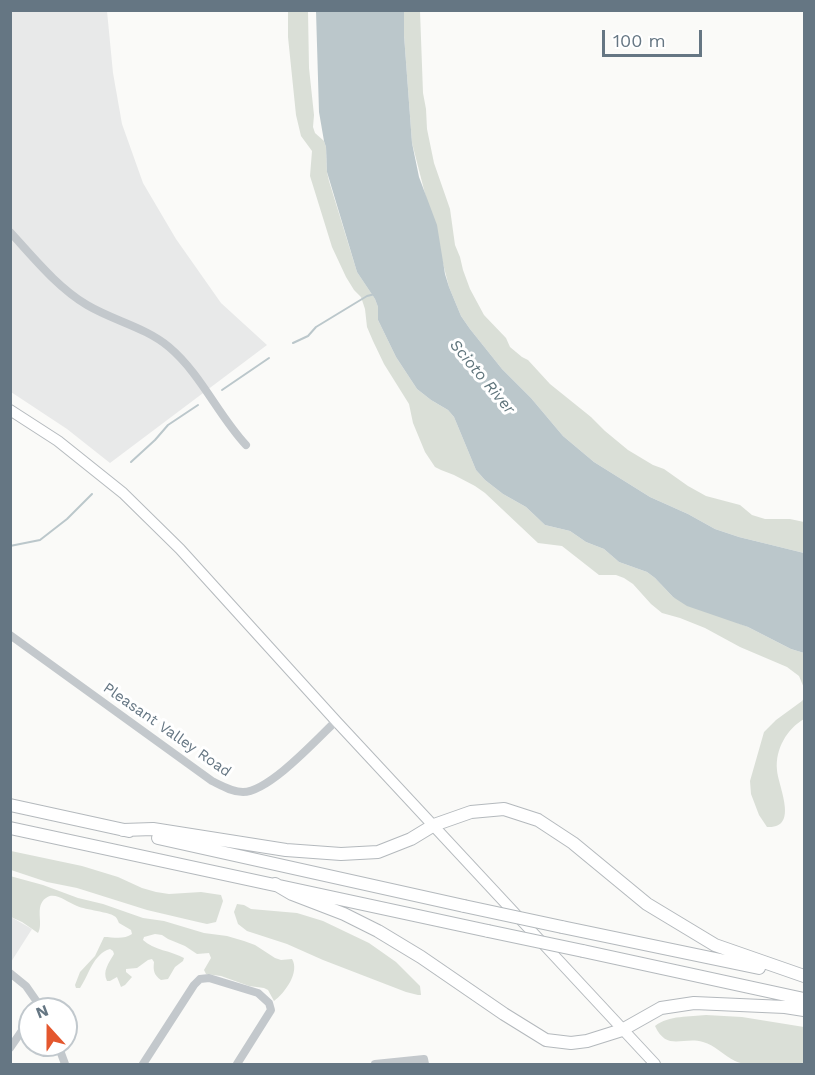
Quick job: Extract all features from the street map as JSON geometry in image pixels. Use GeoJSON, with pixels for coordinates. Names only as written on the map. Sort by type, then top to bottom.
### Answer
{"type":"FeatureCollection","features":[{"type":"Feature","properties":{"kind":"highway"},"geometry":{"type":"LineString","coordinates":[[10,806],[562,927],[804,977]]}},
{"type":"Feature","properties":{"kind":"highway"},"geometry":{"type":"LineString","coordinates":[[123,830],[153,830],[286,850],[341,854],[378,852],[411,839],[434,825],[471,812],[504,809],[538,820],[581,849],[646,904],[689,931],[715,945],[804,977]]}},
{"type":"Feature","properties":{"kind":"highway"},"geometry":{"type":"LineString","coordinates":[[10,828],[804,999]]}},
{"type":"Feature","properties":{"kind":"highway"},"geometry":{"type":"LineString","coordinates":[[275,884],[292,894],[344,914],[378,932],[546,1040],[571,1044],[587,1041],[622,1030],[661,1008],[694,1003],[804,1010]]}},
{"type":"Feature","properties":{"kind":"main road"},"geometry":{"type":"LineString","coordinates":[[10,410],[58,441],[123,493],[188,557],[336,721],[656,1065]]}},
{"type":"Feature","properties":{"kind":"street"},"geometry":{"type":"LineString","coordinates":[[10,232],[60,284],[85,304],[104,315],[155,336],[168,346],[188,366],[231,428],[246,445]]}},
{"type":"Feature","properties":{"kind":"street","name":"Pleasant Valley Road"},"geometry":{"type":"LineString","coordinates":[[10,635],[212,781],[226,788],[243,792],[266,784],[336,721]]}},
{"type":"Feature","properties":{"kind":"street"},"geometry":{"type":"LineString","coordinates":[[10,973],[26,986],[34,997]]}},
{"type":"Feature","properties":{"kind":"street"},"geometry":{"type":"LineString","coordinates":[[143,1065],[194,985],[200,979],[209,978],[258,993],[269,1003],[271,1010],[237,1065]]}},
{"type":"Feature","properties":{"kind":"street"},"geometry":{"type":"LineString","coordinates":[[375,1065],[424,1062]]}},
{"type":"Feature","properties":{"kind":"shaded area"},"geometry":{"type":"Polygon","coordinates":[[[10,11],[107,11],[113,73],[122,124],[143,183],[176,239],[221,303],[267,345],[110,463],[67,429],[11,392],[10,11]]]}},
{"type":"Feature","properties":{"kind":"shaded area"},"geometry":{"type":"Polygon","coordinates":[[[288,11],[308,11],[313,127],[326,147],[329,181],[357,272],[375,299],[378,307],[378,320],[396,357],[417,389],[448,410],[454,417],[476,470],[503,494],[526,507],[545,525],[570,531],[586,542],[604,549],[619,562],[647,572],[673,597],[748,627],[791,649],[804,653],[804,688],[799,676],[787,667],[740,647],[705,628],[662,613],[624,578],[616,575],[599,575],[562,546],[538,543],[485,493],[435,467],[425,452],[413,423],[409,404],[384,364],[373,341],[367,327],[361,297],[346,277],[332,247],[310,176],[312,151],[301,136],[296,115],[288,37],[288,11]]]}},
{"type":"Feature","properties":{"kind":"shaded area"},"geometry":{"type":"Polygon","coordinates":[[[404,11],[420,11],[423,93],[434,163],[450,209],[455,245],[463,270],[484,315],[506,338],[510,347],[528,360],[550,384],[628,450],[664,469],[706,496],[740,505],[752,515],[765,519],[790,519],[804,522],[804,553],[715,529],[650,497],[594,462],[563,436],[531,398],[502,369],[470,329],[461,316],[449,287],[412,143],[404,11]]]}},
{"type":"Feature","properties":{"kind":"shaded area"},"geometry":{"type":"Polygon","coordinates":[[[804,698],[804,719],[787,734],[778,755],[777,770],[785,805],[783,821],[777,826],[767,827],[759,815],[751,794],[750,781],[764,732],[804,698]]]}},
{"type":"Feature","properties":{"kind":"shaded area"},"geometry":{"type":"Polygon","coordinates":[[[11,851],[82,866],[156,892],[169,894],[201,892],[221,895],[223,901],[216,922],[207,924],[147,910],[11,870],[11,851]]]}},
{"type":"Feature","properties":{"kind":"shaded area"},"geometry":{"type":"Polygon","coordinates":[[[10,876],[143,918],[244,941],[275,958],[292,959],[293,976],[287,988],[274,1001],[268,990],[264,988],[206,974],[204,970],[211,958],[209,953],[197,954],[162,935],[155,934],[144,937],[143,940],[152,946],[184,958],[168,979],[161,980],[157,976],[152,959],[137,968],[126,969],[132,977],[121,987],[117,977],[107,981],[106,970],[114,954],[110,949],[99,955],[80,988],[76,988],[80,972],[95,956],[104,937],[126,937],[132,934],[131,930],[119,923],[116,917],[50,896],[42,901],[38,933],[11,917],[10,876]]]}},
{"type":"Feature","properties":{"kind":"shaded area"},"geometry":{"type":"Polygon","coordinates":[[[237,904],[251,909],[297,913],[323,921],[369,943],[396,962],[420,986],[421,995],[406,992],[287,944],[247,931],[238,924],[234,912],[237,904]]]}},
{"type":"Feature","properties":{"kind":"shaded area"},"geometry":{"type":"Polygon","coordinates":[[[11,917],[32,929],[11,962],[11,917]]]}},
{"type":"Feature","properties":{"kind":"shaded area"},"geometry":{"type":"Polygon","coordinates":[[[706,1015],[742,1017],[804,1027],[804,1064],[769,1066],[742,1063],[703,1042],[676,1042],[665,1039],[655,1026],[673,1018],[706,1015]]]}},
{"type":"Feature","properties":{"kind":"water","name":"Scioto River"},"geometry":{"type":"Polygon","coordinates":[[[316,11],[404,11],[412,143],[419,177],[437,225],[445,274],[461,316],[502,369],[531,398],[563,436],[594,462],[650,497],[715,529],[804,553],[804,653],[791,649],[748,627],[687,606],[673,597],[647,572],[619,562],[604,549],[586,542],[570,531],[545,525],[526,507],[503,494],[476,470],[454,417],[448,410],[417,389],[396,357],[378,320],[378,307],[375,299],[357,272],[327,172],[326,147],[319,112],[316,11]]]}},
{"type":"Feature","properties":{"kind":"waterway"},"geometry":{"type":"LineString","coordinates":[[293,343],[308,336],[316,327],[367,296],[375,294]]}},
{"type":"Feature","properties":{"kind":"waterway"},"geometry":{"type":"LineString","coordinates":[[222,390],[269,358]]}},
{"type":"Feature","properties":{"kind":"waterway"},"geometry":{"type":"LineString","coordinates":[[131,462],[168,425],[198,405]]}},
{"type":"Feature","properties":{"kind":"waterway"},"geometry":{"type":"LineString","coordinates":[[10,546],[40,540],[67,519],[92,494]]}}]}
